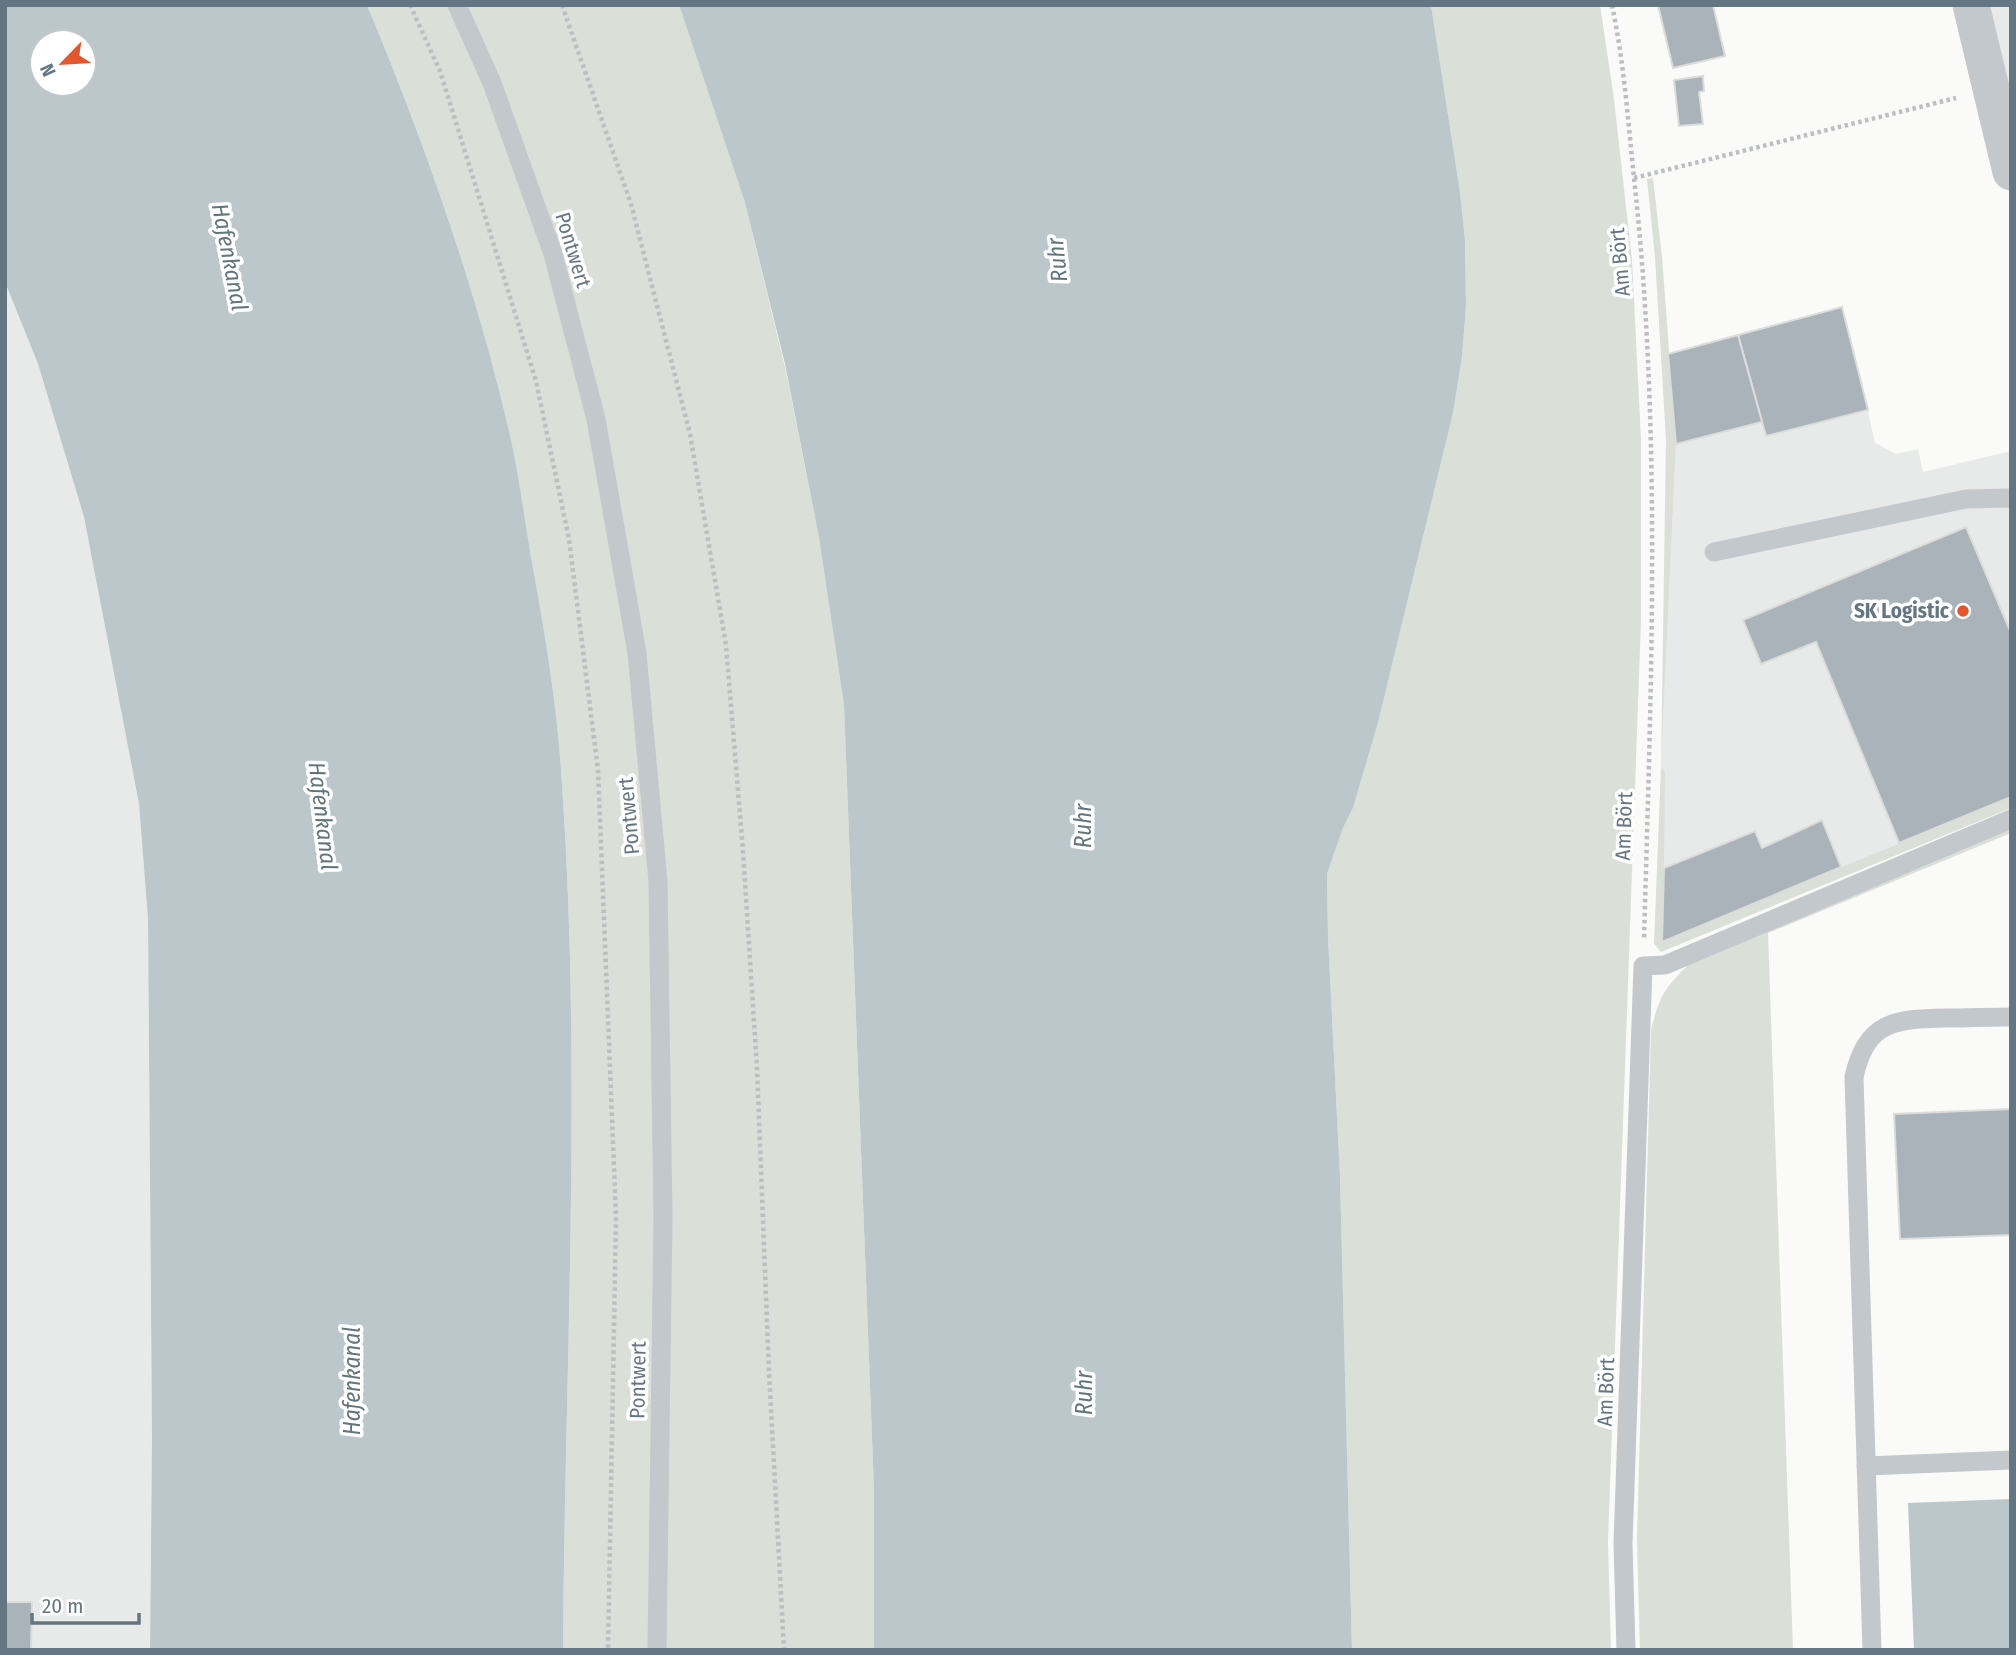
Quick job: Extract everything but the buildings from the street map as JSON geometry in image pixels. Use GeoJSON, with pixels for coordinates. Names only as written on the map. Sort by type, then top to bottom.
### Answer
{"type":"FeatureCollection","features":[{"type":"Feature","properties":{"kind":"street"},"geometry":{"type":"LineString","coordinates":[[1971,5],[2011,172]]}},
{"type":"Feature","properties":{"kind":"lane","name":"Pontwert"},"geometry":{"type":"LineString","coordinates":[[457,5],[492,83],[552,254],[596,419],[637,653],[658,881],[663,1217],[657,1650]]}},
{"type":"Feature","properties":{"kind":"lane"},"geometry":{"type":"LineString","coordinates":[[1714,552],[1966,499],[2010,501]]}},
{"type":"Feature","properties":{"kind":"lane"},"geometry":{"type":"LineString","coordinates":[[1643,966],[1665,965],[2011,819]]}},
{"type":"Feature","properties":{"kind":"lane","name":"Am Bört"},"geometry":{"type":"LineString","coordinates":[[1626,1650],[1623,1544],[1643,966]]}},
{"type":"Feature","properties":{"kind":"lane"},"geometry":{"type":"LineString","coordinates":[[1872,1650],[1854,1077],[1859,1054],[1873,1035],[1891,1023],[1913,1019],[2011,1017]]}},
{"type":"Feature","properties":{"kind":"lane"},"geometry":{"type":"LineString","coordinates":[[1866,1466],[2011,1460]]}},
{"type":"Feature","properties":{"kind":"path"},"geometry":{"type":"LineString","coordinates":[[410,5],[440,71],[536,381],[569,539],[598,770],[616,1217],[608,1650]]}},
{"type":"Feature","properties":{"kind":"path"},"geometry":{"type":"LineString","coordinates":[[562,5],[631,204],[687,420],[726,645],[757,1068],[769,1372],[784,1650]]}},
{"type":"Feature","properties":{"kind":"path","name":"Am Bört"},"geometry":{"type":"LineString","coordinates":[[1612,5],[1626,95],[1644,260],[1653,440],[1653,619],[1643,966]]}},
{"type":"Feature","properties":{"kind":"path"},"geometry":{"type":"LineString","coordinates":[[1634,178],[1992,90]]}},
{"type":"Feature","properties":{"kind":"shaded area"},"geometry":{"type":"Polygon","coordinates":[[[367,5],[679,5],[745,203],[786,371],[819,538],[844,705],[874,1490],[874,1650],[563,1650],[571,1217],[571,1001],[562,784],[554,703],[517,468],[496,380],[448,217],[367,5]]]}},
{"type":"Feature","properties":{"kind":"shaded area"},"geometry":{"type":"Polygon","coordinates":[[[1431,5],[1600,5],[1614,99],[1632,260],[1641,440],[1641,620],[1608,1542],[1611,1650],[1352,1650],[1340,1176],[1327,874],[1353,808],[1378,723],[1453,413],[1462,357],[1466,307],[1465,240],[1431,5]]]}},
{"type":"Feature","properties":{"kind":"shaded area"},"geometry":{"type":"Polygon","coordinates":[[[1973,5],[2011,5],[2011,155],[1973,5]]]}},
{"type":"Feature","properties":{"kind":"shaded area"},"geometry":{"type":"Polygon","coordinates":[[[1653,178],[1662,257],[1676,444],[1661,767],[1666,439],[1655,257],[1647,179],[1653,178]]]}},
{"type":"Feature","properties":{"kind":"shaded area"},"geometry":{"type":"Polygon","coordinates":[[[5,282],[38,364],[84,517],[139,804],[148,919],[152,1437],[150,1650],[5,1650],[5,282]]]}},
{"type":"Feature","properties":{"kind":"shaded area"},"geometry":{"type":"Polygon","coordinates":[[[1738,335],[1766,436],[1868,411],[1875,443],[1896,454],[1918,449],[1923,472],[2011,451],[2011,797],[1662,942],[1664,868],[1661,767],[1676,445],[1668,354],[1738,335]]]}},
{"type":"Feature","properties":{"kind":"shaded area"},"geometry":{"type":"Polygon","coordinates":[[[1661,767],[1665,772],[1663,941],[2011,797],[2011,808],[1661,952],[1654,944],[1661,767]]]}},
{"type":"Feature","properties":{"kind":"shaded area"},"geometry":{"type":"Polygon","coordinates":[[[2011,828],[2011,833],[1768,933],[1793,1650],[1640,1650],[1637,1539],[1651,1030],[1660,1000],[1689,964],[2011,828]]]}},
{"type":"Feature","properties":{"kind":"water","name":"Hafenkanal"},"geometry":{"type":"Polygon","coordinates":[[[5,5],[367,5],[448,217],[496,380],[517,468],[554,703],[562,784],[571,1001],[571,1217],[563,1650],[150,1650],[152,1437],[148,919],[139,804],[84,517],[38,364],[5,282],[5,5]]]}},
{"type":"Feature","properties":{"kind":"water","name":"Ruhr"},"geometry":{"type":"Polygon","coordinates":[[[679,5],[1431,5],[1465,240],[1466,307],[1462,357],[1453,413],[1378,723],[1353,808],[1327,874],[1340,1176],[1352,1650],[874,1650],[874,1490],[844,705],[819,538],[785,364],[745,203],[679,5]]]}},
{"type":"Feature","properties":{"kind":"water"},"geometry":{"type":"Polygon","coordinates":[[[2011,1499],[2011,1650],[1914,1650],[1908,1503],[2011,1499]]]}},
{"type":"Feature","properties":{"kind":"place","name":"SK Logistic"},"geometry":{"type":"Point","coordinates":[1963,611]}}]}
